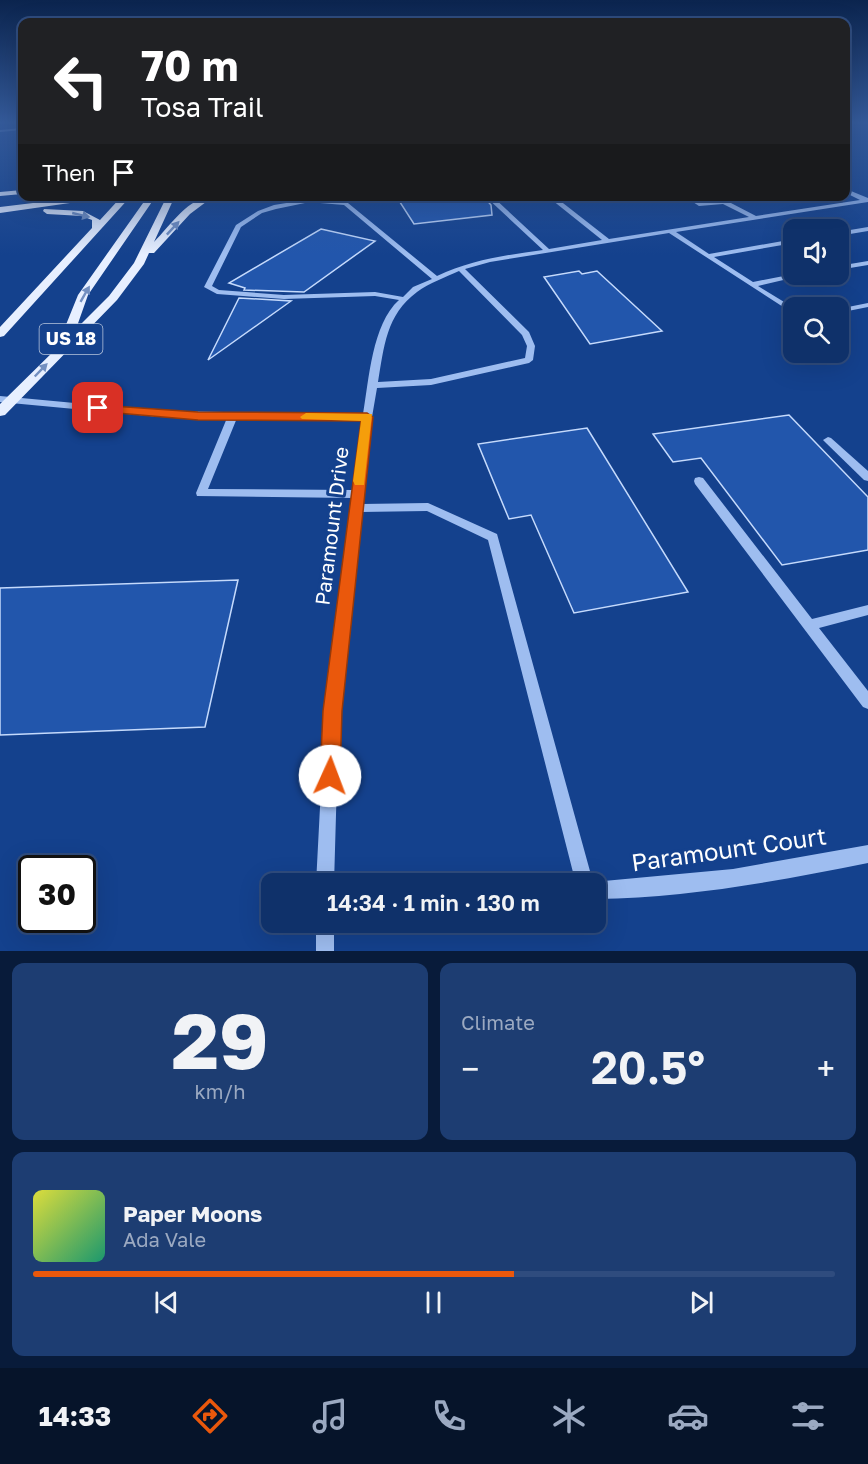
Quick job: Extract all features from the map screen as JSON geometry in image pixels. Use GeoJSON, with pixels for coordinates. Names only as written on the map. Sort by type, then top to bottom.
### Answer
{"type":"FeatureCollection","features":[{"type":"Feature","properties":{"kind":"main road"},"geometry":{"type":"LineString","coordinates":[[0,184],[18,182]]}},
{"type":"Feature","properties":{"kind":"main road"},"geometry":{"type":"LineString","coordinates":[[0,194],[18,192]]}},
{"type":"Feature","properties":{"kind":"main road"},"geometry":{"type":"LineString","coordinates":[[0,210],[73,201]]}},
{"type":"Feature","properties":{"kind":"main road","name":"US 18"},"geometry":{"type":"LineString","coordinates":[[0,334],[122,201]]}},
{"type":"Feature","properties":{"kind":"main road"},"geometry":{"type":"LineString","coordinates":[[63,348],[83,295],[141,216],[149,201]]}},
{"type":"Feature","properties":{"kind":"main road"},"geometry":{"type":"LineString","coordinates":[[139,264],[169,201]]}},
{"type":"Feature","properties":{"kind":"main road","name":"US 18"},"geometry":{"type":"LineString","coordinates":[[0,412],[5,400],[63,348],[113,298],[139,264],[188,212],[203,201]]}},
{"type":"Feature","properties":{"kind":"main road"},"geometry":{"type":"LineString","coordinates":[[14,208],[83,214],[96,219],[97,229]]}},
{"type":"Feature","properties":{"kind":"street"},"geometry":{"type":"LineString","coordinates":[[850,193],[867,200]]}},
{"type":"Feature","properties":{"kind":"street","name":"Paramount Drive"},"geometry":{"type":"LineString","coordinates":[[325,873],[332,711],[367,417],[382,335],[391,315],[404,299],[435,278],[460,268],[548,250],[867,200]]}},
{"type":"Feature","properties":{"kind":"street"},"geometry":{"type":"LineString","coordinates":[[323,201],[280,206],[244,219],[238,226],[208,287],[217,292],[284,297],[375,294],[404,299]]}},
{"type":"Feature","properties":{"kind":"street"},"geometry":{"type":"LineString","coordinates":[[336,201],[346,204],[435,278]]}},
{"type":"Feature","properties":{"kind":"street"},"geometry":{"type":"LineString","coordinates":[[494,201],[548,250]]}},
{"type":"Feature","properties":{"kind":"street"},"geometry":{"type":"LineString","coordinates":[[556,201],[607,241]]}},
{"type":"Feature","properties":{"kind":"street"},"geometry":{"type":"LineString","coordinates":[[695,201],[701,205],[728,201]]}},
{"type":"Feature","properties":{"kind":"street"},"geometry":{"type":"LineString","coordinates":[[724,202],[755,218]]}},
{"type":"Feature","properties":{"kind":"street"},"geometry":{"type":"LineString","coordinates":[[849,232],[868,229]]}},
{"type":"Feature","properties":{"kind":"street"},"geometry":{"type":"LineString","coordinates":[[671,232],[783,305]]}},
{"type":"Feature","properties":{"kind":"street"},"geometry":{"type":"LineString","coordinates":[[708,256],[783,244]]}},
{"type":"Feature","properties":{"kind":"street"},"geometry":{"type":"LineString","coordinates":[[849,266],[868,263]]}},
{"type":"Feature","properties":{"kind":"street"},"geometry":{"type":"LineString","coordinates":[[374,385],[431,382],[529,360],[531,346],[526,334],[460,268]]}},
{"type":"Feature","properties":{"kind":"street"},"geometry":{"type":"LineString","coordinates":[[751,285],[783,279]]}},
{"type":"Feature","properties":{"kind":"street"},"geometry":{"type":"LineString","coordinates":[[849,309],[868,305]]}},
{"type":"Feature","properties":{"kind":"street"},"geometry":{"type":"LineString","coordinates":[[5,400],[160,414],[367,417]]}},
{"type":"Feature","properties":{"kind":"street"},"geometry":{"type":"LineString","coordinates":[[233,416],[201,493],[428,507],[492,537],[582,873]]}},
{"type":"Feature","properties":{"kind":"street"},"geometry":{"type":"LineString","coordinates":[[828,440],[868,477]]}},
{"type":"Feature","properties":{"kind":"street"},"geometry":{"type":"LineString","coordinates":[[699,481],[868,702]]}},
{"type":"Feature","properties":{"kind":"street"},"geometry":{"type":"LineString","coordinates":[[810,625],[868,610]]}},
{"type":"Feature","properties":{"kind":"street","name":"Paramount Court"},"geometry":{"type":"LineString","coordinates":[[606,890],[776,873],[868,854]]}},
{"type":"Feature","properties":{"kind":"street"},"geometry":{"type":"LineString","coordinates":[[325,933],[325,951]]}},
{"type":"Feature","properties":{"kind":"building"},"geometry":{"type":"Polygon","coordinates":[[[399,201],[487,201],[491,205],[492,215],[414,224],[399,201]]]}},
{"type":"Feature","properties":{"kind":"building"},"geometry":{"type":"Polygon","coordinates":[[[321,229],[375,241],[304,292],[244,290],[245,288],[229,283],[321,229]]]}},
{"type":"Feature","properties":{"kind":"building"},"geometry":{"type":"Polygon","coordinates":[[[579,271],[582,274],[597,271],[662,331],[590,344],[544,277],[579,271]]]}},
{"type":"Feature","properties":{"kind":"building"},"geometry":{"type":"Polygon","coordinates":[[[239,298],[291,301],[208,360],[239,298]]]}},
{"type":"Feature","properties":{"kind":"building"},"geometry":{"type":"Polygon","coordinates":[[[789,415],[868,497],[868,550],[782,565],[701,458],[673,462],[653,434],[789,415]]]}},
{"type":"Feature","properties":{"kind":"building"},"geometry":{"type":"Polygon","coordinates":[[[587,428],[688,592],[574,613],[531,515],[509,519],[478,444],[587,428]]]}},
{"type":"Feature","properties":{"kind":"building"},"geometry":{"type":"Polygon","coordinates":[[[238,580],[205,727],[0,735],[0,588],[238,580]]]}},
{"type":"Feature","properties":{"kind":"slow traffic"},"geometry":{"type":"LineString","coordinates":[[306,417],[367,417],[360,481]]}},
{"type":"Feature","properties":{"kind":"route"},"geometry":{"type":"LineString","coordinates":[[98,408],[198,416],[367,417],[332,711],[330,776]]}}]}
